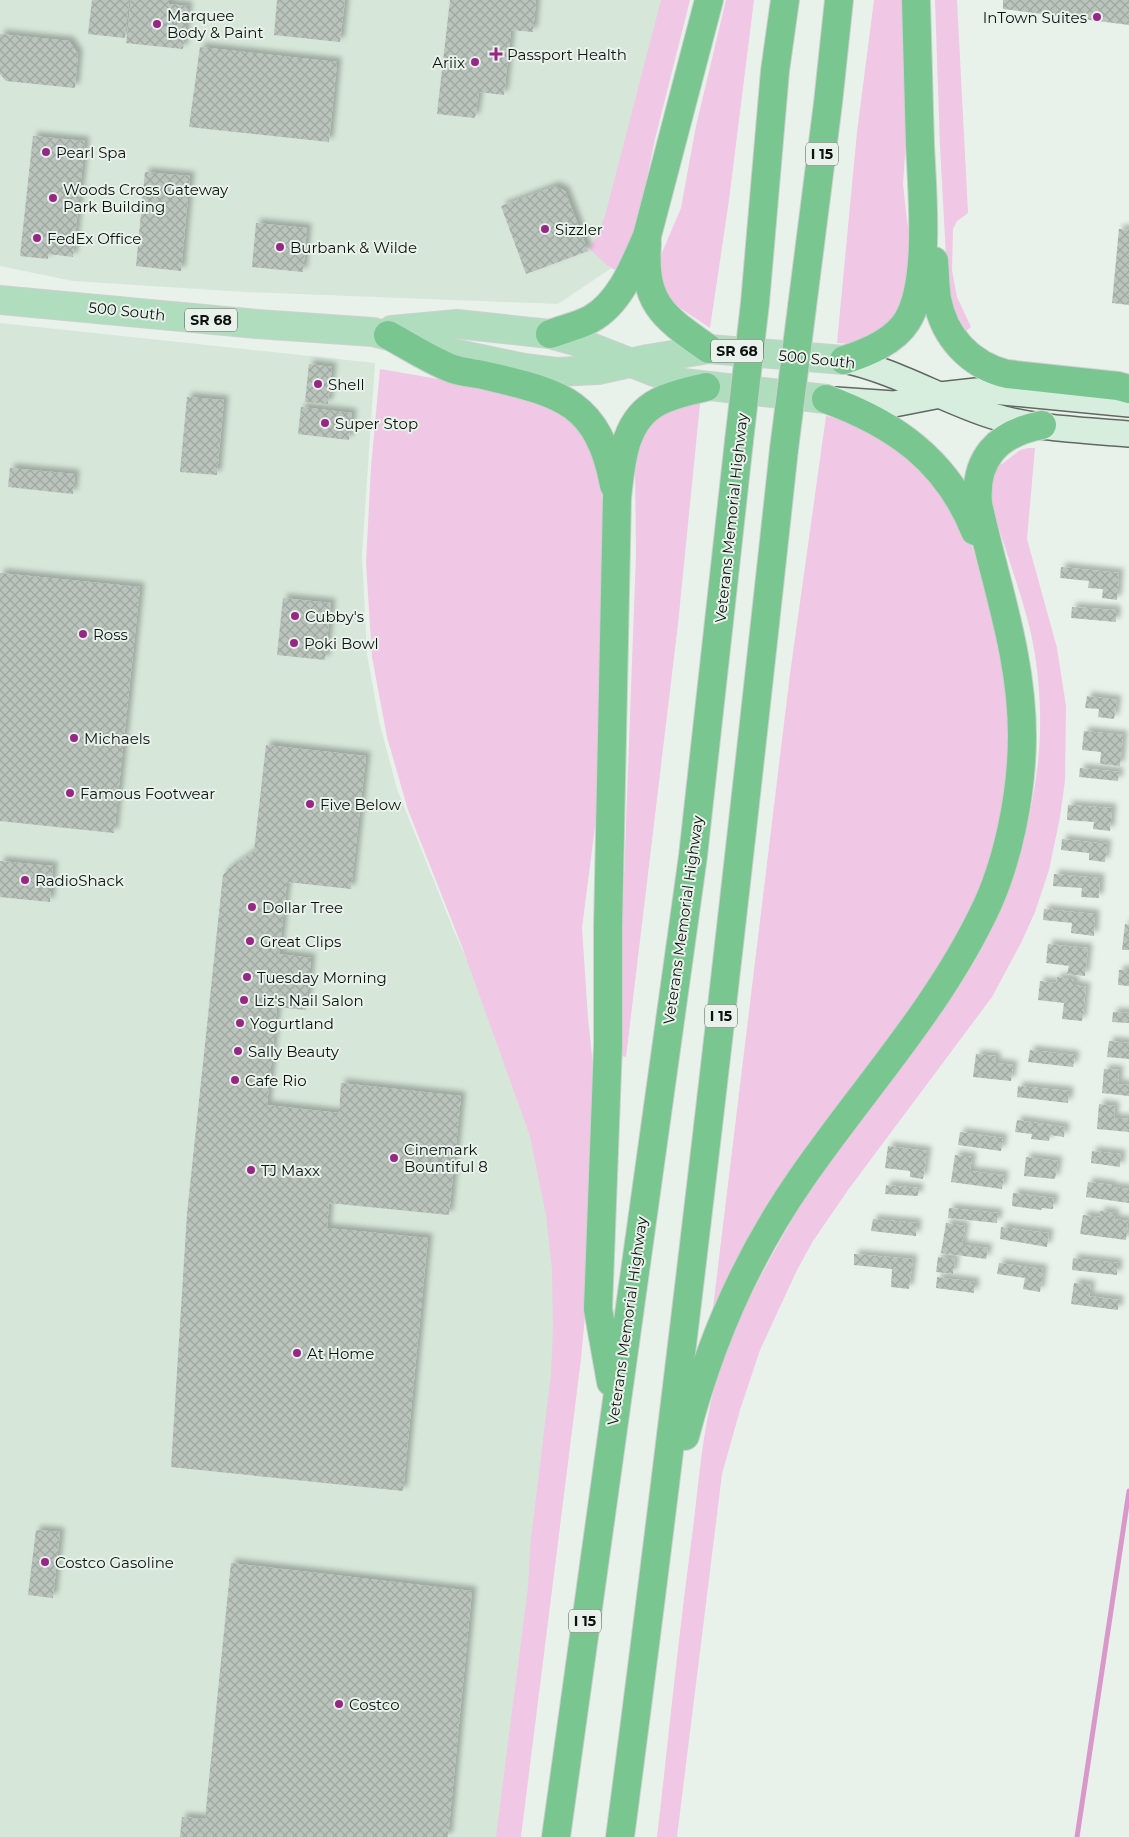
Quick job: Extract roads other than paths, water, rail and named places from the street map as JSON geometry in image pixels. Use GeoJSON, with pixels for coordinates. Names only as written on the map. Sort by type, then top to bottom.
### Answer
{"type":"FeatureCollection","features":[{"type":"Feature","properties":{"kind":"highway"},"geometry":{"type":"LineString","coordinates":[[550,334],[588,320],[604,310],[615,298],[627,278],[647,236],[708,0]]}},
{"type":"Feature","properties":{"kind":"highway","name":"Veterans Memorial Highway"},"geometry":{"type":"LineString","coordinates":[[556,1837],[693,856],[755,303],[776,71],[785,0]]}},
{"type":"Feature","properties":{"kind":"highway","name":"I 15"},"geometry":{"type":"LineString","coordinates":[[620,1837],[654,1582],[739,866],[784,449],[828,103],[839,0]]}},
{"type":"Feature","properties":{"kind":"highway"},"geometry":{"type":"LineString","coordinates":[[844,360],[860,355],[882,344],[907,322],[920,284],[923,225],[916,0]]}},
{"type":"Feature","properties":{"kind":"highway"},"geometry":{"type":"LineString","coordinates":[[921,170],[940,313],[951,336],[965,353],[986,367],[1007,374],[1118,386],[1129,389]]}},
{"type":"Feature","properties":{"kind":"highway"},"geometry":{"type":"LineString","coordinates":[[647,236],[646,274],[653,298],[660,309],[671,320],[709,349]]}},
{"type":"Feature","properties":{"kind":"highway"},"geometry":{"type":"LineString","coordinates":[[380,334],[453,369],[545,391],[567,401],[580,412],[597,432],[605,447],[617,498]]}},
{"type":"Feature","properties":{"kind":"highway"},"geometry":{"type":"LineString","coordinates":[[615,1406],[598,1309],[608,1045],[608,927],[617,498],[621,465],[628,438],[639,418],[656,402],[706,387]]}},
{"type":"Feature","properties":{"kind":"highway"},"geometry":{"type":"LineString","coordinates":[[826,399],[887,426],[936,465],[963,506],[998,588]]}},
{"type":"Feature","properties":{"kind":"highway"},"geometry":{"type":"LineString","coordinates":[[654,1582],[680,1453],[712,1348],[731,1301],[763,1238],[800,1180],[950,972],[983,915],[996,882],[1014,815],[1022,738],[1019,678],[1008,619],[998,588],[977,493],[980,473],[986,457],[999,443],[1018,431],[1042,425]]}},
{"type":"Feature","properties":{"kind":"main road","name":"500 South"},"geometry":{"type":"LineString","coordinates":[[0,300],[380,334],[457,354],[542,371],[584,372],[709,349],[844,360],[887,372],[996,417],[1042,425],[1129,434]]}},
{"type":"Feature","properties":{"kind":"main road","name":"500 South"},"geometry":{"type":"LineString","coordinates":[[380,334],[456,324],[550,334],[575,341],[669,378],[706,387],[826,399],[894,404],[940,395],[992,391],[1129,404]]}},
{"type":"Feature","properties":{"kind":"waterway"},"geometry":{"type":"LineString","coordinates":[[1077,1837],[1129,1491]]}},
{"type":"Feature","properties":{"kind":"place","name":"InTown Suites"},"geometry":{"type":"Point","coordinates":[1097,17]}},
{"type":"Feature","properties":{"kind":"place","name":"Marquee Body & Paint"},"geometry":{"type":"Point","coordinates":[157,24]}},
{"type":"Feature","properties":{"kind":"place","name":"Passport Health"},"geometry":{"type":"Point","coordinates":[496,54]}},
{"type":"Feature","properties":{"kind":"place","name":"Ariix"},"geometry":{"type":"Point","coordinates":[475,62]}},
{"type":"Feature","properties":{"kind":"place","name":"Pearl Spa"},"geometry":{"type":"Point","coordinates":[46,152]}},
{"type":"Feature","properties":{"kind":"place","name":"Woods Cross Gateway Park Building"},"geometry":{"type":"Point","coordinates":[53,198]}},
{"type":"Feature","properties":{"kind":"place","name":"Sizzler"},"geometry":{"type":"Point","coordinates":[545,229]}},
{"type":"Feature","properties":{"kind":"place","name":"FedEx Office"},"geometry":{"type":"Point","coordinates":[37,238]}},
{"type":"Feature","properties":{"kind":"place","name":"Burbank & Wilde"},"geometry":{"type":"Point","coordinates":[280,247]}},
{"type":"Feature","properties":{"kind":"place","name":"Shell"},"geometry":{"type":"Point","coordinates":[318,384]}},
{"type":"Feature","properties":{"kind":"place","name":"Super Stop"},"geometry":{"type":"Point","coordinates":[325,423]}},
{"type":"Feature","properties":{"kind":"place","name":"Cubby's"},"geometry":{"type":"Point","coordinates":[295,616]}},
{"type":"Feature","properties":{"kind":"place","name":"Ross"},"geometry":{"type":"Point","coordinates":[83,634]}},
{"type":"Feature","properties":{"kind":"place","name":"Poki Bowl"},"geometry":{"type":"Point","coordinates":[294,643]}},
{"type":"Feature","properties":{"kind":"place","name":"Michaels"},"geometry":{"type":"Point","coordinates":[74,738]}},
{"type":"Feature","properties":{"kind":"place","name":"Famous Footwear"},"geometry":{"type":"Point","coordinates":[70,793]}},
{"type":"Feature","properties":{"kind":"place","name":"Five Below"},"geometry":{"type":"Point","coordinates":[310,804]}},
{"type":"Feature","properties":{"kind":"place","name":"RadioShack"},"geometry":{"type":"Point","coordinates":[25,880]}},
{"type":"Feature","properties":{"kind":"place","name":"Dollar Tree"},"geometry":{"type":"Point","coordinates":[252,907]}},
{"type":"Feature","properties":{"kind":"place","name":"Great Clips"},"geometry":{"type":"Point","coordinates":[250,941]}},
{"type":"Feature","properties":{"kind":"place","name":"Tuesday Morning"},"geometry":{"type":"Point","coordinates":[247,977]}},
{"type":"Feature","properties":{"kind":"place","name":"Liz's Nail Salon"},"geometry":{"type":"Point","coordinates":[244,1000]}},
{"type":"Feature","properties":{"kind":"place","name":"Yogurtland"},"geometry":{"type":"Point","coordinates":[240,1023]}},
{"type":"Feature","properties":{"kind":"place","name":"Sally Beauty"},"geometry":{"type":"Point","coordinates":[238,1051]}},
{"type":"Feature","properties":{"kind":"place","name":"Cafe Rio"},"geometry":{"type":"Point","coordinates":[235,1080]}},
{"type":"Feature","properties":{"kind":"place","name":"Cinemark Bountiful 8"},"geometry":{"type":"Point","coordinates":[394,1158]}},
{"type":"Feature","properties":{"kind":"place","name":"TJ Maxx"},"geometry":{"type":"Point","coordinates":[251,1170]}},
{"type":"Feature","properties":{"kind":"place","name":"At Home"},"geometry":{"type":"Point","coordinates":[297,1353]}},
{"type":"Feature","properties":{"kind":"place","name":"Costco Gasoline"},"geometry":{"type":"Point","coordinates":[45,1562]}},
{"type":"Feature","properties":{"kind":"place","name":"Costco"},"geometry":{"type":"Point","coordinates":[339,1704]}}]}
